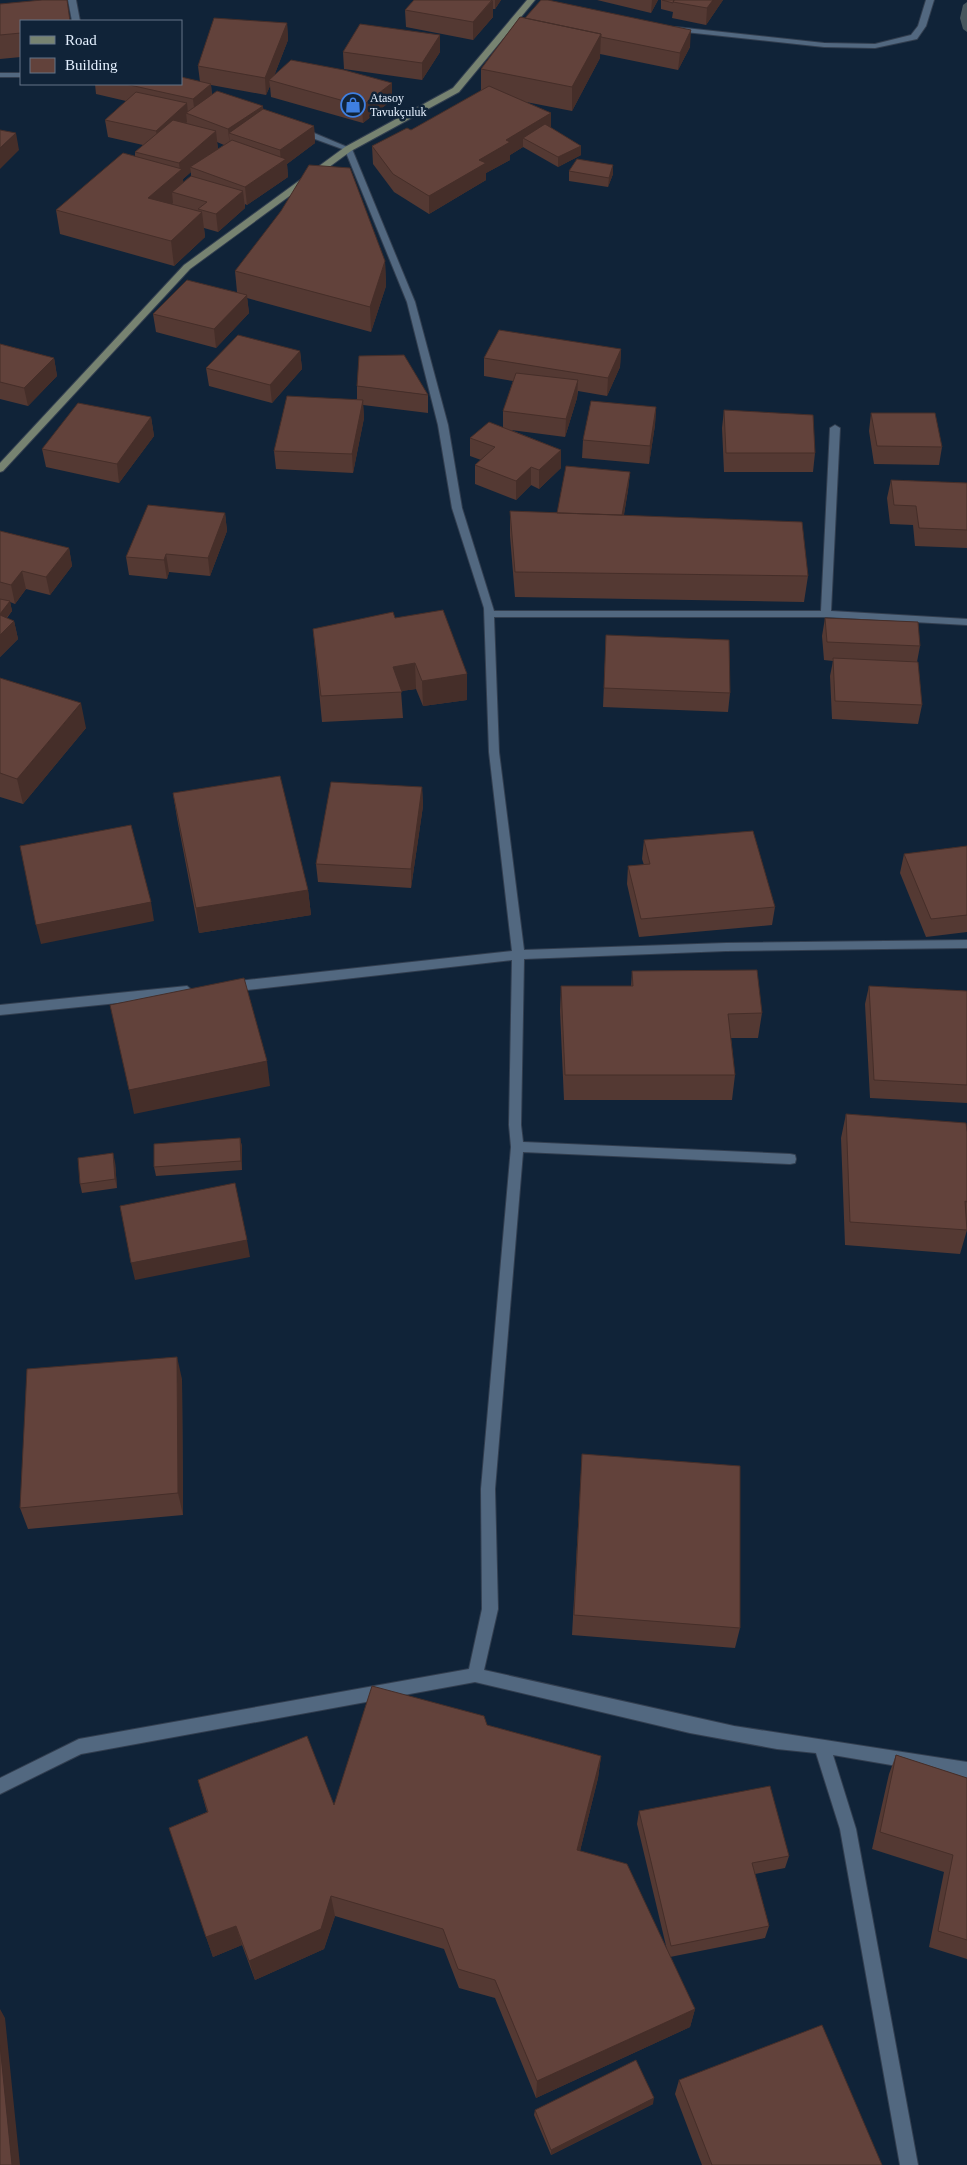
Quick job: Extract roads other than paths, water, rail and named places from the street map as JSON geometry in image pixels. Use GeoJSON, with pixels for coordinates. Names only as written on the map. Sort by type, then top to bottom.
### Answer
{"type":"FeatureCollection","features":[{"type":"Feature","properties":{"kind":"street"},"geometry":{"type":"LineString","coordinates":[[72,0],[76,20]]}},
{"type":"Feature","properties":{"kind":"street"},"geometry":{"type":"LineString","coordinates":[[0,469],[187,268],[348,150],[456,90],[531,0]]}},
{"type":"Feature","properties":{"kind":"street"},"geometry":{"type":"LineString","coordinates":[[669,28],[824,45],[875,46],[914,37],[922,26],[929,1],[919,0]]}},
{"type":"Feature","properties":{"kind":"street"},"geometry":{"type":"LineString","coordinates":[[0,75],[20,75]]}},
{"type":"Feature","properties":{"kind":"street"},"geometry":{"type":"LineString","coordinates":[[286,124],[348,150],[411,302],[443,425],[457,508],[489,614],[494,752],[518,955],[515,1125],[517,1147],[488,1489],[490,1609],[475,1675]]}},
{"type":"Feature","properties":{"kind":"street"},"geometry":{"type":"LineString","coordinates":[[826,614],[835,428]]}},
{"type":"Feature","properties":{"kind":"street"},"geometry":{"type":"LineString","coordinates":[[489,614],[826,614],[967,622]]}},
{"type":"Feature","properties":{"kind":"street"},"geometry":{"type":"LineString","coordinates":[[0,1010],[518,955],[726,947],[967,944]]}},
{"type":"Feature","properties":{"kind":"street"},"geometry":{"type":"LineString","coordinates":[[517,1147],[790,1159]]}},
{"type":"Feature","properties":{"kind":"street"},"geometry":{"type":"LineString","coordinates":[[0,1786],[79,1747],[475,1675],[686,1726],[776,1742],[822,1746],[967,1770]]}},
{"type":"Feature","properties":{"kind":"street"},"geometry":{"type":"LineString","coordinates":[[822,1746],[848,1829],[909,2165]]}},
{"type":"Feature","properties":{"kind":"waterway"},"geometry":{"type":"LineString","coordinates":[[967,5],[964,18],[967,29]]}},
{"type":"Feature","properties":{"kind":"place","name":"Atasoy Tavukçuluk"},"geometry":{"type":"Point","coordinates":[353,105]}}]}
